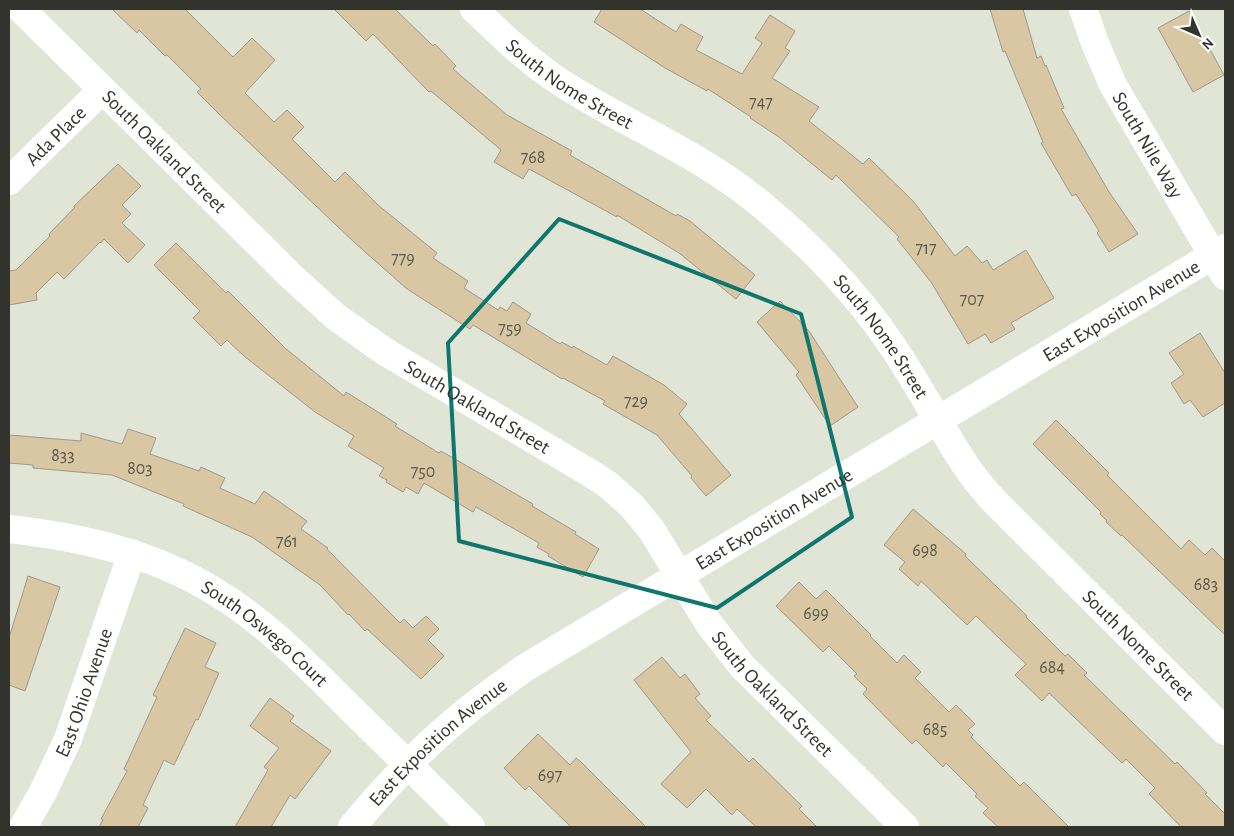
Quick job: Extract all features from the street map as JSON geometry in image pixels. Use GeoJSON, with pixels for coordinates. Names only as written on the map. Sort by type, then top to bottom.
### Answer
{"type":"FeatureCollection","features":[{"type":"Feature","properties":{"kind":"street","name":"South Oakland Street"},"geometry":{"type":"LineString","coordinates":[[20,9],[292,278],[336,317],[384,351],[607,484],[631,505],[651,529],[709,624],[742,666],[905,827]]}},
{"type":"Feature","properties":{"kind":"street","name":"South Nome Street"},"geometry":{"type":"LineString","coordinates":[[474,9],[527,58],[561,82],[680,150],[736,185],[810,247],[854,295],[893,346],[966,467],[994,501],[1225,731]]}},
{"type":"Feature","properties":{"kind":"street","name":"South Nile Way"},"geometry":{"type":"LineString","coordinates":[[1083,9],[1113,85],[1221,260]]}},
{"type":"Feature","properties":{"kind":"street","name":"Ada Place"},"geometry":{"type":"LineString","coordinates":[[9,181],[102,90]]}},
{"type":"Feature","properties":{"kind":"street","name":"East Exposition Avenue"},"geometry":{"type":"LineString","coordinates":[[352,827],[407,764],[463,714],[523,669],[938,420],[1221,260]]}},
{"type":"Feature","properties":{"kind":"street","name":"South Oswego Court"},"geometry":{"type":"LineString","coordinates":[[9,530],[78,538],[132,553],[174,570],[214,590],[252,616],[286,645],[471,827]]}},
{"type":"Feature","properties":{"kind":"street","name":"East Ohio Avenue"},"geometry":{"type":"LineString","coordinates":[[23,827],[43,792],[68,739],[132,553]]}},
{"type":"Feature","properties":{"kind":"highlighted area"},"geometry":{"type":"Polygon","coordinates":[[[559,219],[801,314],[852,517],[717,608],[459,541],[448,343],[559,219]]]}},
{"type":"Feature","properties":{"kind":"building"},"geometry":{"type":"Polygon","coordinates":[[[112,9],[185,9],[233,57],[252,38],[275,60],[245,93],[274,122],[287,110],[304,127],[292,139],[335,182],[345,172],[378,205],[437,253],[433,258],[468,281],[464,288],[498,310],[500,307],[507,311],[513,302],[531,314],[526,323],[560,344],[562,342],[572,348],[573,346],[607,365],[613,356],[664,385],[687,404],[679,414],[731,475],[706,496],[691,478],[692,476],[657,435],[603,404],[605,401],[562,379],[473,325],[470,329],[407,289],[355,243],[221,116],[197,92],[201,89],[167,55],[165,56],[139,30],[137,33],[112,9]]]}},
{"type":"Feature","properties":{"kind":"building"},"geometry":{"type":"Polygon","coordinates":[[[334,9],[395,9],[433,46],[435,44],[456,66],[453,69],[507,115],[572,151],[570,155],[676,216],[677,214],[690,221],[755,275],[736,299],[679,253],[617,215],[617,217],[529,169],[523,179],[494,162],[501,150],[431,91],[429,92],[373,34],[366,41],[334,9]]]}},
{"type":"Feature","properties":{"kind":"building"},"geometry":{"type":"Polygon","coordinates":[[[602,9],[640,9],[676,32],[681,24],[703,37],[696,50],[742,74],[762,43],[755,38],[770,15],[795,31],[785,48],[790,51],[772,78],[819,107],[809,121],[863,164],[869,158],[913,201],[955,256],[967,246],[982,263],[987,260],[993,270],[1026,250],[1054,298],[1011,323],[1015,329],[991,343],[985,334],[968,344],[931,282],[897,239],[899,237],[836,175],[832,180],[751,117],[708,89],[707,91],[665,68],[594,22],[602,9]]]}},
{"type":"Feature","properties":{"kind":"building"},"geometry":{"type":"Polygon","coordinates":[[[990,9],[1023,9],[1037,58],[1041,56],[1046,65],[1064,108],[1061,109],[1109,192],[1138,234],[1109,252],[1097,233],[1099,231],[1076,194],[1072,196],[1041,143],[1043,142],[1005,51],[1003,52],[990,9]]]}},
{"type":"Feature","properties":{"kind":"building"},"geometry":{"type":"Polygon","coordinates":[[[1189,11],[1224,75],[1193,92],[1158,28],[1189,11]]]}},
{"type":"Feature","properties":{"kind":"building"},"geometry":{"type":"Polygon","coordinates":[[[118,164],[141,186],[122,205],[131,214],[122,223],[145,245],[128,263],[104,239],[64,279],[57,272],[36,293],[37,300],[9,305],[9,271],[16,270],[50,236],[49,234],[74,206],[118,164]]]}},
{"type":"Feature","properties":{"kind":"building"},"geometry":{"type":"Polygon","coordinates":[[[176,243],[226,293],[228,291],[285,348],[344,396],[346,392],[397,424],[395,426],[439,453],[441,451],[533,504],[532,506],[576,532],[575,534],[599,549],[583,577],[548,556],[549,554],[537,547],[539,543],[476,507],[473,512],[424,483],[418,494],[406,487],[403,492],[386,482],[387,480],[379,476],[384,468],[348,446],[354,436],[315,412],[244,356],[227,340],[221,346],[193,318],[200,311],[154,265],[176,243]]]}},
{"type":"Feature","properties":{"kind":"building"},"geometry":{"type":"Polygon","coordinates":[[[780,301],[809,331],[858,407],[830,426],[796,375],[799,372],[757,322],[780,301]]]}},
{"type":"Feature","properties":{"kind":"building"},"geometry":{"type":"Polygon","coordinates":[[[1200,333],[1225,373],[1225,403],[1203,417],[1190,400],[1184,404],[1171,383],[1184,374],[1169,353],[1200,333]]]}},
{"type":"Feature","properties":{"kind":"building"},"geometry":{"type":"Polygon","coordinates":[[[1056,420],[1109,473],[1107,475],[1181,549],[1189,540],[1205,555],[1212,548],[1225,561],[1225,635],[1122,535],[1106,522],[1100,514],[1101,512],[1033,444],[1056,420]]]}},
{"type":"Feature","properties":{"kind":"building"},"geometry":{"type":"Polygon","coordinates":[[[128,429],[156,438],[150,454],[199,471],[201,467],[225,478],[220,488],[255,504],[264,491],[307,521],[301,529],[328,548],[400,623],[404,619],[413,628],[426,616],[439,629],[428,640],[444,656],[421,679],[367,629],[365,631],[320,585],[252,537],[183,506],[184,504],[112,475],[33,468],[33,465],[9,463],[9,435],[81,441],[81,433],[122,444],[128,429]]]}},
{"type":"Feature","properties":{"kind":"building"},"geometry":{"type":"Polygon","coordinates":[[[913,509],[966,554],[965,556],[1065,656],[1068,654],[1087,673],[1084,675],[1175,764],[1177,762],[1225,814],[1225,827],[1181,827],[1149,794],[1155,788],[1126,759],[1122,763],[1049,693],[1042,701],[1015,675],[1026,664],[976,616],[967,625],[921,581],[918,586],[899,569],[905,562],[884,545],[913,509]]]}},
{"type":"Feature","properties":{"kind":"building"},"geometry":{"type":"Polygon","coordinates":[[[28,576],[60,587],[25,691],[9,685],[9,638],[28,576]]]}},
{"type":"Feature","properties":{"kind":"building"},"geometry":{"type":"Polygon","coordinates":[[[799,582],[816,599],[826,590],[897,663],[904,655],[921,672],[915,678],[949,712],[956,705],[975,724],[968,730],[973,735],[971,737],[1020,786],[1024,782],[1069,827],[998,827],[983,813],[988,808],[975,796],[977,794],[946,763],[943,767],[916,740],[912,744],[863,694],[867,689],[854,676],[857,674],[829,646],[823,652],[776,606],[799,582]]]}},
{"type":"Feature","properties":{"kind":"building"},"geometry":{"type":"Polygon","coordinates":[[[185,628],[216,643],[205,667],[219,673],[198,720],[196,719],[174,765],[164,760],[143,805],[148,808],[138,827],[99,827],[103,820],[101,819],[127,771],[124,769],[157,697],[153,695],[185,628]]]}},
{"type":"Feature","properties":{"kind":"building"},"geometry":{"type":"Polygon","coordinates":[[[662,657],[680,678],[685,674],[700,694],[695,698],[711,716],[706,720],[749,762],[753,758],[802,806],[799,809],[817,827],[756,827],[737,809],[732,815],[706,789],[687,808],[661,784],[691,752],[634,680],[662,657]]]}},
{"type":"Feature","properties":{"kind":"building"},"geometry":{"type":"Polygon","coordinates":[[[270,698],[294,716],[290,721],[331,751],[295,799],[290,795],[271,827],[235,827],[268,770],[264,767],[279,748],[250,726],[270,698]]]}},
{"type":"Feature","properties":{"kind":"building"},"geometry":{"type":"Polygon","coordinates":[[[538,734],[570,765],[576,758],[581,762],[646,827],[571,827],[529,786],[525,790],[504,768],[538,734]]]}}]}
